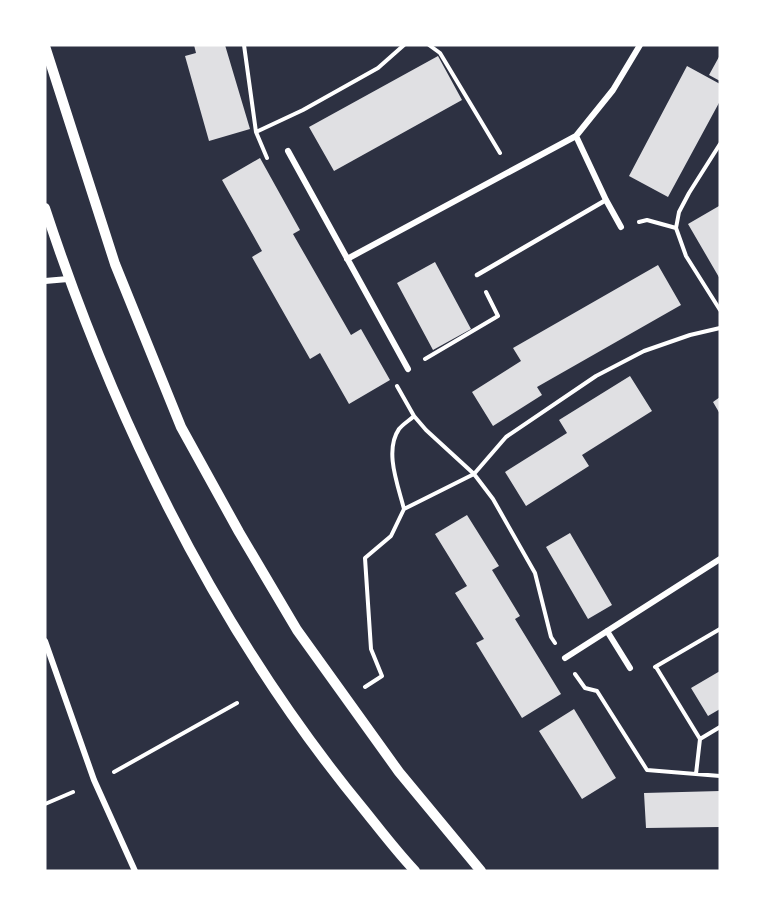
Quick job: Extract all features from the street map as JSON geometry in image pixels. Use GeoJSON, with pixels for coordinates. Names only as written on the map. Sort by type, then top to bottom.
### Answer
{"type":"FeatureCollection","features":[{"type":"Feature","properties":{"kind":"street"},"geometry":{"type":"LineString","coordinates":[[347,259],[576,135],[613,90],[640,45]]}},
{"type":"Feature","properties":{"kind":"street"},"geometry":{"type":"LineString","coordinates":[[45,46],[115,264],[181,427],[297,630],[399,772],[481,871]]}},
{"type":"Feature","properties":{"kind":"street"},"geometry":{"type":"LineString","coordinates":[[576,135],[621,227]]}},
{"type":"Feature","properties":{"kind":"street"},"geometry":{"type":"LineString","coordinates":[[288,151],[408,369]]}},
{"type":"Feature","properties":{"kind":"street"},"geometry":{"type":"LineString","coordinates":[[45,208],[68,279],[133,438],[191,553],[231,623],[280,700],[344,786],[415,871]]}},
{"type":"Feature","properties":{"kind":"street"},"geometry":{"type":"LineString","coordinates":[[45,281],[68,279]]}},
{"type":"Feature","properties":{"kind":"street"},"geometry":{"type":"LineString","coordinates":[[565,658],[720,559]]}},
{"type":"Feature","properties":{"kind":"street"},"geometry":{"type":"LineString","coordinates":[[607,631],[630,668]]}},
{"type":"Feature","properties":{"kind":"street"},"geometry":{"type":"LineString","coordinates":[[45,641],[94,780],[135,871]]}},
{"type":"Feature","properties":{"kind":"lane"},"geometry":{"type":"LineString","coordinates":[[477,275],[606,200]]}},
{"type":"Feature","properties":{"kind":"path"},"geometry":{"type":"LineString","coordinates":[[256,132],[303,110],[378,68],[404,45]]}},
{"type":"Feature","properties":{"kind":"path"},"geometry":{"type":"LineString","coordinates":[[429,45],[440,53],[500,153]]}},
{"type":"Feature","properties":{"kind":"path"},"geometry":{"type":"LineString","coordinates":[[720,144],[679,212],[676,228],[686,256],[720,310]]}},
{"type":"Feature","properties":{"kind":"path"},"geometry":{"type":"LineString","coordinates":[[621,227],[647,220],[676,228]]}},
{"type":"Feature","properties":{"kind":"path"},"geometry":{"type":"LineString","coordinates":[[408,369],[498,316],[477,275]]}},
{"type":"Feature","properties":{"kind":"path"},"geometry":{"type":"LineString","coordinates":[[404,509],[474,474],[506,438],[596,376],[644,351],[690,335],[720,328]]}},
{"type":"Feature","properties":{"kind":"path"},"geometry":{"type":"LineString","coordinates":[[359,679],[366,688],[382,676],[371,649],[364,558],[392,536],[404,509],[395,473],[392,445],[400,427],[414,416]]}},
{"type":"Feature","properties":{"kind":"path"},"geometry":{"type":"LineString","coordinates":[[630,668],[656,667],[720,629]]}},
{"type":"Feature","properties":{"kind":"path"},"geometry":{"type":"LineString","coordinates":[[656,667],[700,739],[696,774]]}},
{"type":"Feature","properties":{"kind":"path"},"geometry":{"type":"LineString","coordinates":[[114,772],[237,703]]}},
{"type":"Feature","properties":{"kind":"path"},"geometry":{"type":"LineString","coordinates":[[700,739],[720,727]]}},
{"type":"Feature","properties":{"kind":"path"},"geometry":{"type":"LineString","coordinates":[[45,804],[74,792]]}},
{"type":"Feature","properties":{"kind":"building"},"geometry":{"type":"Polygon","coordinates":[[[194,45],[225,45],[250,129],[209,141],[185,56],[196,53],[194,45]]]}},
{"type":"Feature","properties":{"kind":"building"},"geometry":{"type":"Polygon","coordinates":[[[720,55],[720,81],[709,75],[720,55]]]}},
{"type":"Feature","properties":{"kind":"building"},"geometry":{"type":"Polygon","coordinates":[[[438,56],[462,100],[334,171],[309,127],[438,56]]]}},
{"type":"Feature","properties":{"kind":"building"},"geometry":{"type":"Polygon","coordinates":[[[687,66],[720,84],[720,101],[668,197],[629,176],[687,66]]]}},
{"type":"Feature","properties":{"kind":"building"},"geometry":{"type":"Polygon","coordinates":[[[260,158],[300,230],[293,234],[351,335],[361,329],[390,380],[349,404],[320,353],[310,359],[252,257],[262,251],[222,180],[260,158]]]}},
{"type":"Feature","properties":{"kind":"building"},"geometry":{"type":"Polygon","coordinates":[[[720,207],[720,279],[688,224],[720,207]]]}},
{"type":"Feature","properties":{"kind":"building"},"geometry":{"type":"Polygon","coordinates":[[[435,262],[471,329],[433,350],[397,283],[435,262]]]}},
{"type":"Feature","properties":{"kind":"building"},"geometry":{"type":"Polygon","coordinates":[[[658,265],[681,305],[537,387],[542,395],[493,426],[472,392],[521,361],[513,348],[658,265]]]}},
{"type":"Feature","properties":{"kind":"building"},"geometry":{"type":"Polygon","coordinates":[[[630,376],[652,411],[582,455],[589,466],[526,506],[505,472],[567,433],[559,420],[630,376]]]}},
{"type":"Feature","properties":{"kind":"building"},"geometry":{"type":"Polygon","coordinates":[[[720,397],[720,414],[713,402],[720,397]]]}},
{"type":"Feature","properties":{"kind":"building"},"geometry":{"type":"Polygon","coordinates":[[[467,515],[499,566],[492,570],[520,616],[515,619],[561,694],[522,718],[476,643],[484,639],[455,593],[467,586],[435,534],[467,515]]]}},
{"type":"Feature","properties":{"kind":"building"},"geometry":{"type":"Polygon","coordinates":[[[570,533],[612,605],[588,619],[546,547],[570,533]]]}},
{"type":"Feature","properties":{"kind":"building"},"geometry":{"type":"Polygon","coordinates":[[[720,671],[720,709],[708,716],[691,688],[720,671]]]}},
{"type":"Feature","properties":{"kind":"building"},"geometry":{"type":"Polygon","coordinates":[[[574,709],[616,778],[582,799],[539,731],[574,709]]]}},
{"type":"Feature","properties":{"kind":"building"},"geometry":{"type":"Polygon","coordinates":[[[720,791],[720,827],[646,828],[644,793],[720,791]]]}}]}
